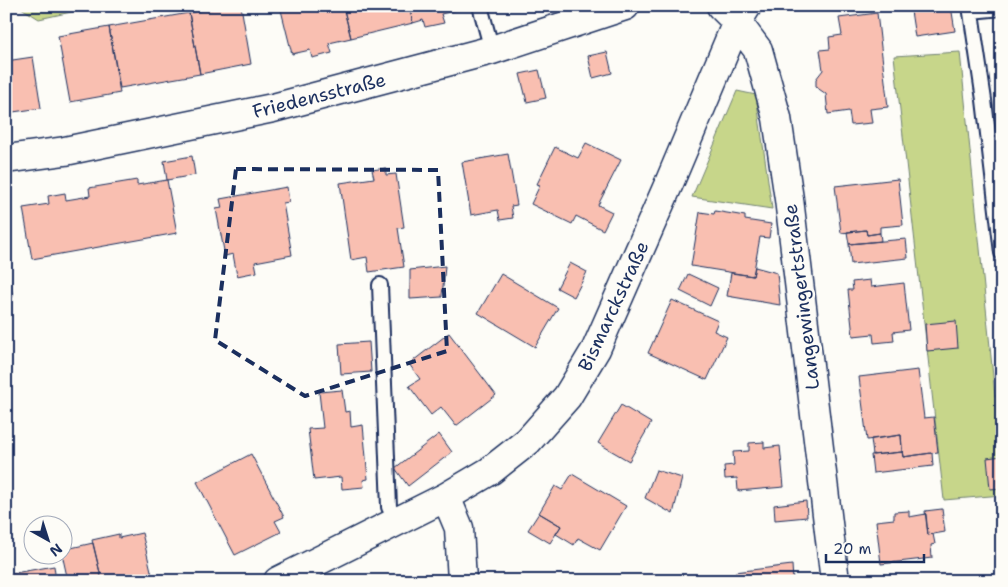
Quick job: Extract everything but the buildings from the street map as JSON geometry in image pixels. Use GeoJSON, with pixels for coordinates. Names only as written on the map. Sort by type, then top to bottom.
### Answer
{"type":"FeatureCollection","features":[{"type":"Feature","properties":{"kind":"street","name":"Friedensstraße"},"geometry":{"type":"LineString","coordinates":[[6,159],[65,150],[273,108],[492,50],[625,6]]}},
{"type":"Feature","properties":{"kind":"street","name":"Bismarckstraße"},"geometry":{"type":"LineString","coordinates":[[278,581],[446,497],[490,472],[528,441],[567,397],[596,349],[670,181],[735,12]]}},
{"type":"Feature","properties":{"kind":"street","name":"Langewingertstraße"},"geometry":{"type":"LineString","coordinates":[[735,12],[758,50],[777,118],[836,581]]}},
{"type":"Feature","properties":{"kind":"street"},"geometry":{"type":"LineString","coordinates":[[446,497],[459,528],[462,581]]}},
{"type":"Feature","properties":{"kind":"lane"},"geometry":{"type":"LineString","coordinates":[[480,6],[492,50]]}},
{"type":"Feature","properties":{"kind":"lane"},"geometry":{"type":"LineString","coordinates":[[1002,8],[971,9],[1002,252]]}},
{"type":"Feature","properties":{"kind":"lane"},"geometry":{"type":"LineString","coordinates":[[380,286],[389,507],[396,522]]}},
{"type":"Feature","properties":{"kind":"highlighted area"},"geometry":{"type":"Polygon","coordinates":[[[236,169],[438,170],[447,351],[305,396],[215,340],[236,169]]]}},
{"type":"Feature","properties":{"kind":"green space"},"geometry":{"type":"Polygon","coordinates":[[[18,6],[99,6],[39,19],[18,6]]]}},
{"type":"Feature","properties":{"kind":"green space"},"geometry":{"type":"Polygon","coordinates":[[[960,52],[995,396],[1002,395],[1002,495],[944,500],[894,56],[960,52]]]}},
{"type":"Feature","properties":{"kind":"green space"},"geometry":{"type":"Polygon","coordinates":[[[737,91],[756,95],[772,209],[692,197],[737,91]]]}}]}
